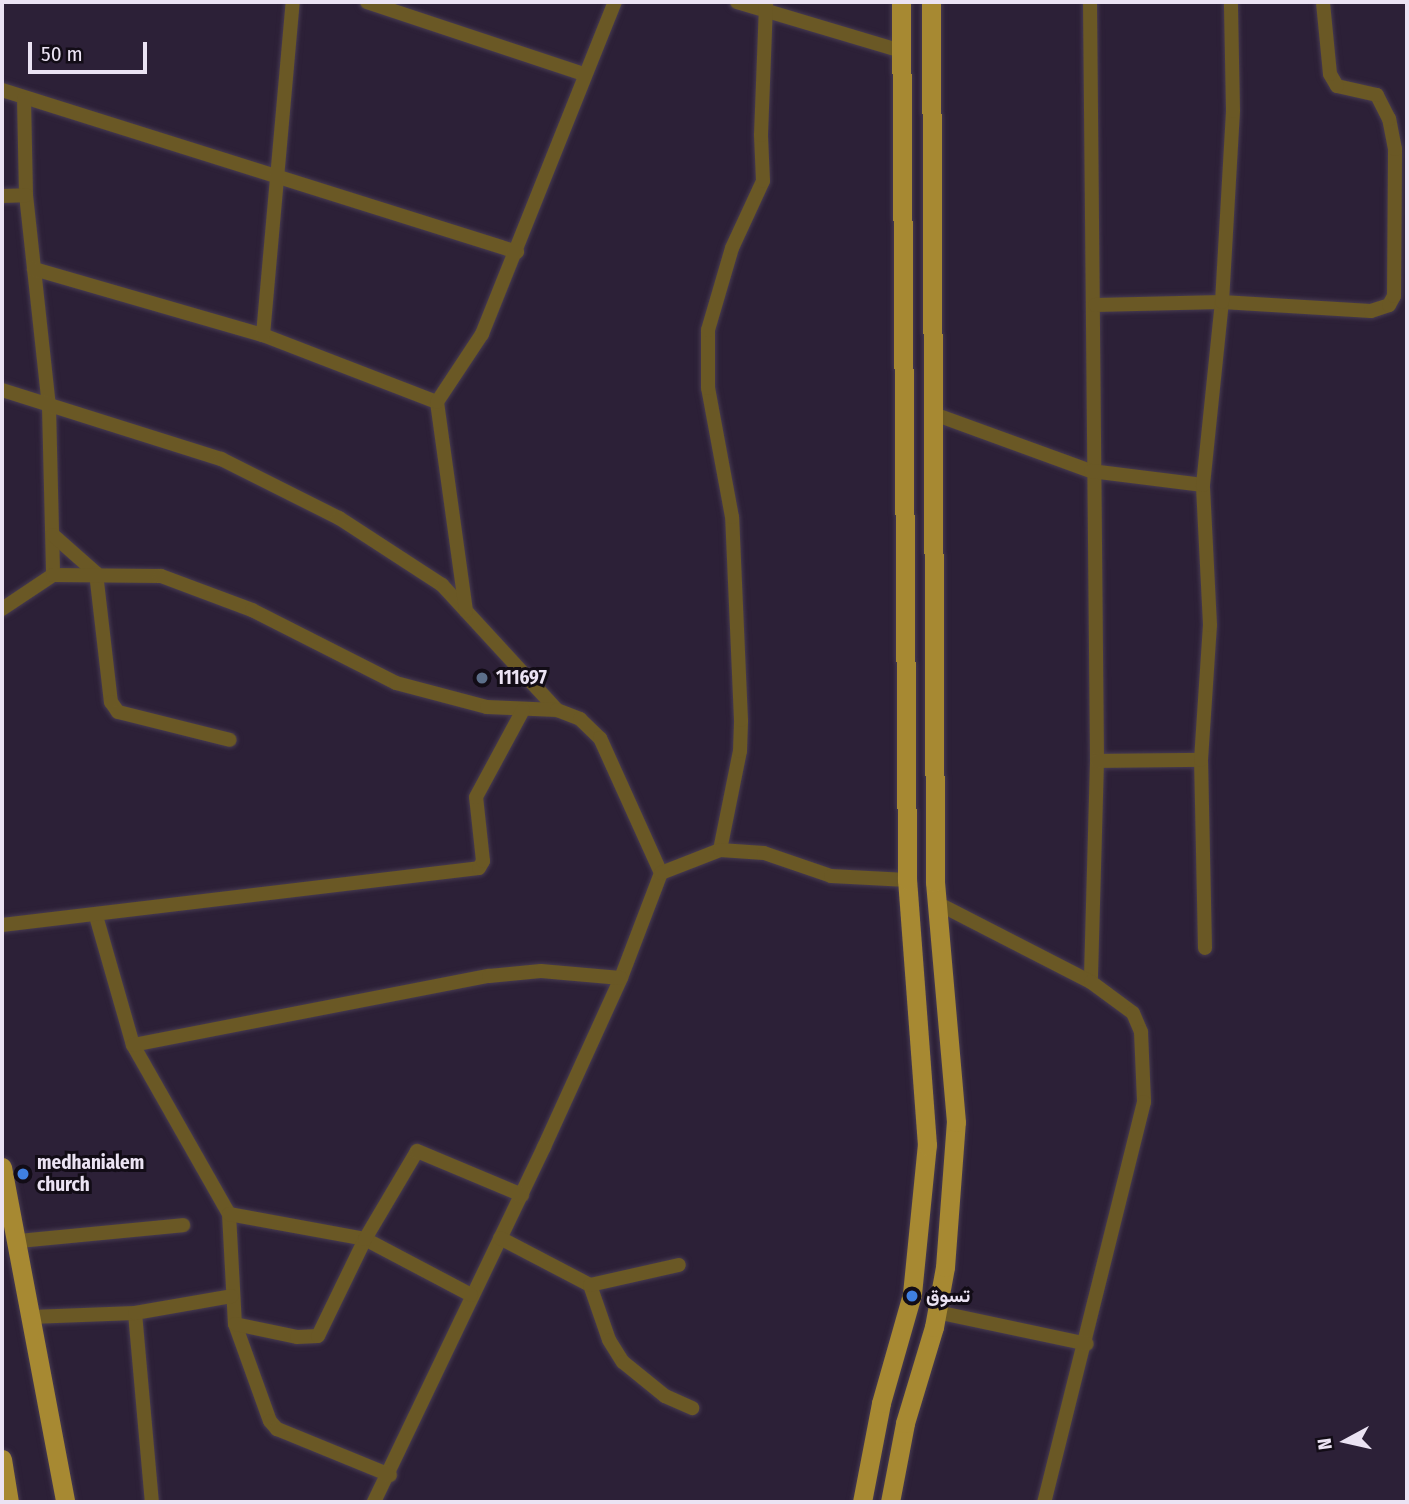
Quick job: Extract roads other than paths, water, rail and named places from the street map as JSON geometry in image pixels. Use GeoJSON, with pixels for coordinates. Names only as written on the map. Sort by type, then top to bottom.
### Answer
{"type":"FeatureCollection","features":[{"type":"Feature","properties":{"kind":"main road"},"geometry":{"type":"LineString","coordinates":[[862,1502],[881,1403],[912,1294],[923,1209],[927,1145],[925,1073],[907,880],[901,2]]}},
{"type":"Feature","properties":{"kind":"main road"},"geometry":{"type":"LineString","coordinates":[[890,1502],[905,1423],[937,1312],[951,1225],[956,1122],[937,903],[931,2]]}},
{"type":"Feature","properties":{"kind":"main road"},"geometry":{"type":"LineString","coordinates":[[2,1167],[65,1502]]}},
{"type":"Feature","properties":{"kind":"main road"},"geometry":{"type":"LineString","coordinates":[[2,1459],[9,1502]]}},
{"type":"Feature","properties":{"kind":"street"},"geometry":{"type":"LineString","coordinates":[[263,335],[293,2]]}},
{"type":"Feature","properties":{"kind":"street"},"geometry":{"type":"LineString","coordinates":[[367,2],[583,74]]}},
{"type":"Feature","properties":{"kind":"street"},"geometry":{"type":"LineString","coordinates":[[466,611],[437,402],[475,348],[517,252],[583,74],[615,2]]}},
{"type":"Feature","properties":{"kind":"street"},"geometry":{"type":"LineString","coordinates":[[737,2],[765,6],[901,51]]}},
{"type":"Feature","properties":{"kind":"street"},"geometry":{"type":"LineString","coordinates":[[1090,2],[1095,305],[1091,471],[1097,761],[1091,982]]}},
{"type":"Feature","properties":{"kind":"street"},"geometry":{"type":"LineString","coordinates":[[1205,948],[1201,760],[1210,656],[1203,485],[1222,302],[1233,111],[1231,2]]}},
{"type":"Feature","properties":{"kind":"street"},"geometry":{"type":"LineString","coordinates":[[1095,305],[1222,302],[1371,311],[1389,305],[1394,296],[1395,149],[1389,119],[1377,95],[1337,86],[1330,74],[1323,2]]}},
{"type":"Feature","properties":{"kind":"street"},"geometry":{"type":"LineString","coordinates":[[720,850],[740,751],[741,720],[732,517],[708,388],[708,330],[732,248],[764,181],[765,6]]}},
{"type":"Feature","properties":{"kind":"street"},"geometry":{"type":"LineString","coordinates":[[2,90],[277,179],[517,252]]}},
{"type":"Feature","properties":{"kind":"street"},"geometry":{"type":"LineString","coordinates":[[24,99],[26,195],[49,407],[53,575]]}},
{"type":"Feature","properties":{"kind":"street"},"geometry":{"type":"LineString","coordinates":[[2,196],[26,195]]}},
{"type":"Feature","properties":{"kind":"street"},"geometry":{"type":"LineString","coordinates":[[34,269],[263,335],[437,402]]}},
{"type":"Feature","properties":{"kind":"street"},"geometry":{"type":"LineString","coordinates":[[2,390],[49,407],[177,443],[264,477],[425,573],[466,611],[557,710]]}},
{"type":"Feature","properties":{"kind":"street"},"geometry":{"type":"LineString","coordinates":[[934,414],[1091,471],[1203,485]]}},
{"type":"Feature","properties":{"kind":"street"},"geometry":{"type":"LineString","coordinates":[[53,535],[96,573],[111,702],[118,712],[230,740]]}},
{"type":"Feature","properties":{"kind":"street"},"geometry":{"type":"LineString","coordinates":[[2,609],[53,575],[149,574],[195,587],[252,610],[396,683],[487,707],[557,710],[580,719],[600,738],[661,873],[621,978],[522,1195],[471,1295],[390,1475],[374,1502]]}},
{"type":"Feature","properties":{"kind":"street"},"geometry":{"type":"LineString","coordinates":[[2,925],[96,916],[289,888],[479,868],[483,861],[476,796],[523,710]]}},
{"type":"Feature","properties":{"kind":"street"},"geometry":{"type":"LineString","coordinates":[[1097,761],[1201,760]]}},
{"type":"Feature","properties":{"kind":"street"},"geometry":{"type":"LineString","coordinates":[[661,873],[720,850],[764,853],[831,876],[907,880]]}},
{"type":"Feature","properties":{"kind":"street"},"geometry":{"type":"LineString","coordinates":[[937,903],[1091,982],[1133,1013],[1141,1032],[1145,1069],[1144,1102],[1087,1344],[1044,1502]]}},
{"type":"Feature","properties":{"kind":"street"},"geometry":{"type":"LineString","coordinates":[[96,916],[133,1045],[229,1214],[235,1324],[264,1409],[277,1429],[390,1475]]}},
{"type":"Feature","properties":{"kind":"street"},"geometry":{"type":"LineString","coordinates":[[133,1045],[489,976],[541,971],[621,978]]}},
{"type":"Feature","properties":{"kind":"street"},"geometry":{"type":"LineString","coordinates":[[235,1324],[297,1337],[318,1336],[365,1239],[417,1151],[522,1195]]}},
{"type":"Feature","properties":{"kind":"street"},"geometry":{"type":"LineString","coordinates":[[229,1214],[365,1239],[471,1295]]}},
{"type":"Feature","properties":{"kind":"street"},"geometry":{"type":"LineString","coordinates":[[18,1241],[183,1225]]}},
{"type":"Feature","properties":{"kind":"street"},"geometry":{"type":"LineString","coordinates":[[500,1238],[590,1286],[679,1265]]}},
{"type":"Feature","properties":{"kind":"street"},"geometry":{"type":"LineString","coordinates":[[590,1286],[609,1340],[623,1362],[665,1396],[692,1408]]}},
{"type":"Feature","properties":{"kind":"street"},"geometry":{"type":"LineString","coordinates":[[31,1317],[135,1312],[232,1296]]}},
{"type":"Feature","properties":{"kind":"street"},"geometry":{"type":"LineString","coordinates":[[135,1312],[152,1502]]}},
{"type":"Feature","properties":{"kind":"street"},"geometry":{"type":"LineString","coordinates":[[937,1312],[1087,1344]]}},
{"type":"Feature","properties":{"kind":"place","name":"111697"},"geometry":{"type":"Point","coordinates":[482,678]}},
{"type":"Feature","properties":{"kind":"place","name":"medhanialem church"},"geometry":{"type":"Point","coordinates":[23,1174]}},
{"type":"Feature","properties":{"kind":"place","name":"تسوق"},"geometry":{"type":"Point","coordinates":[912,1296]}}]}
